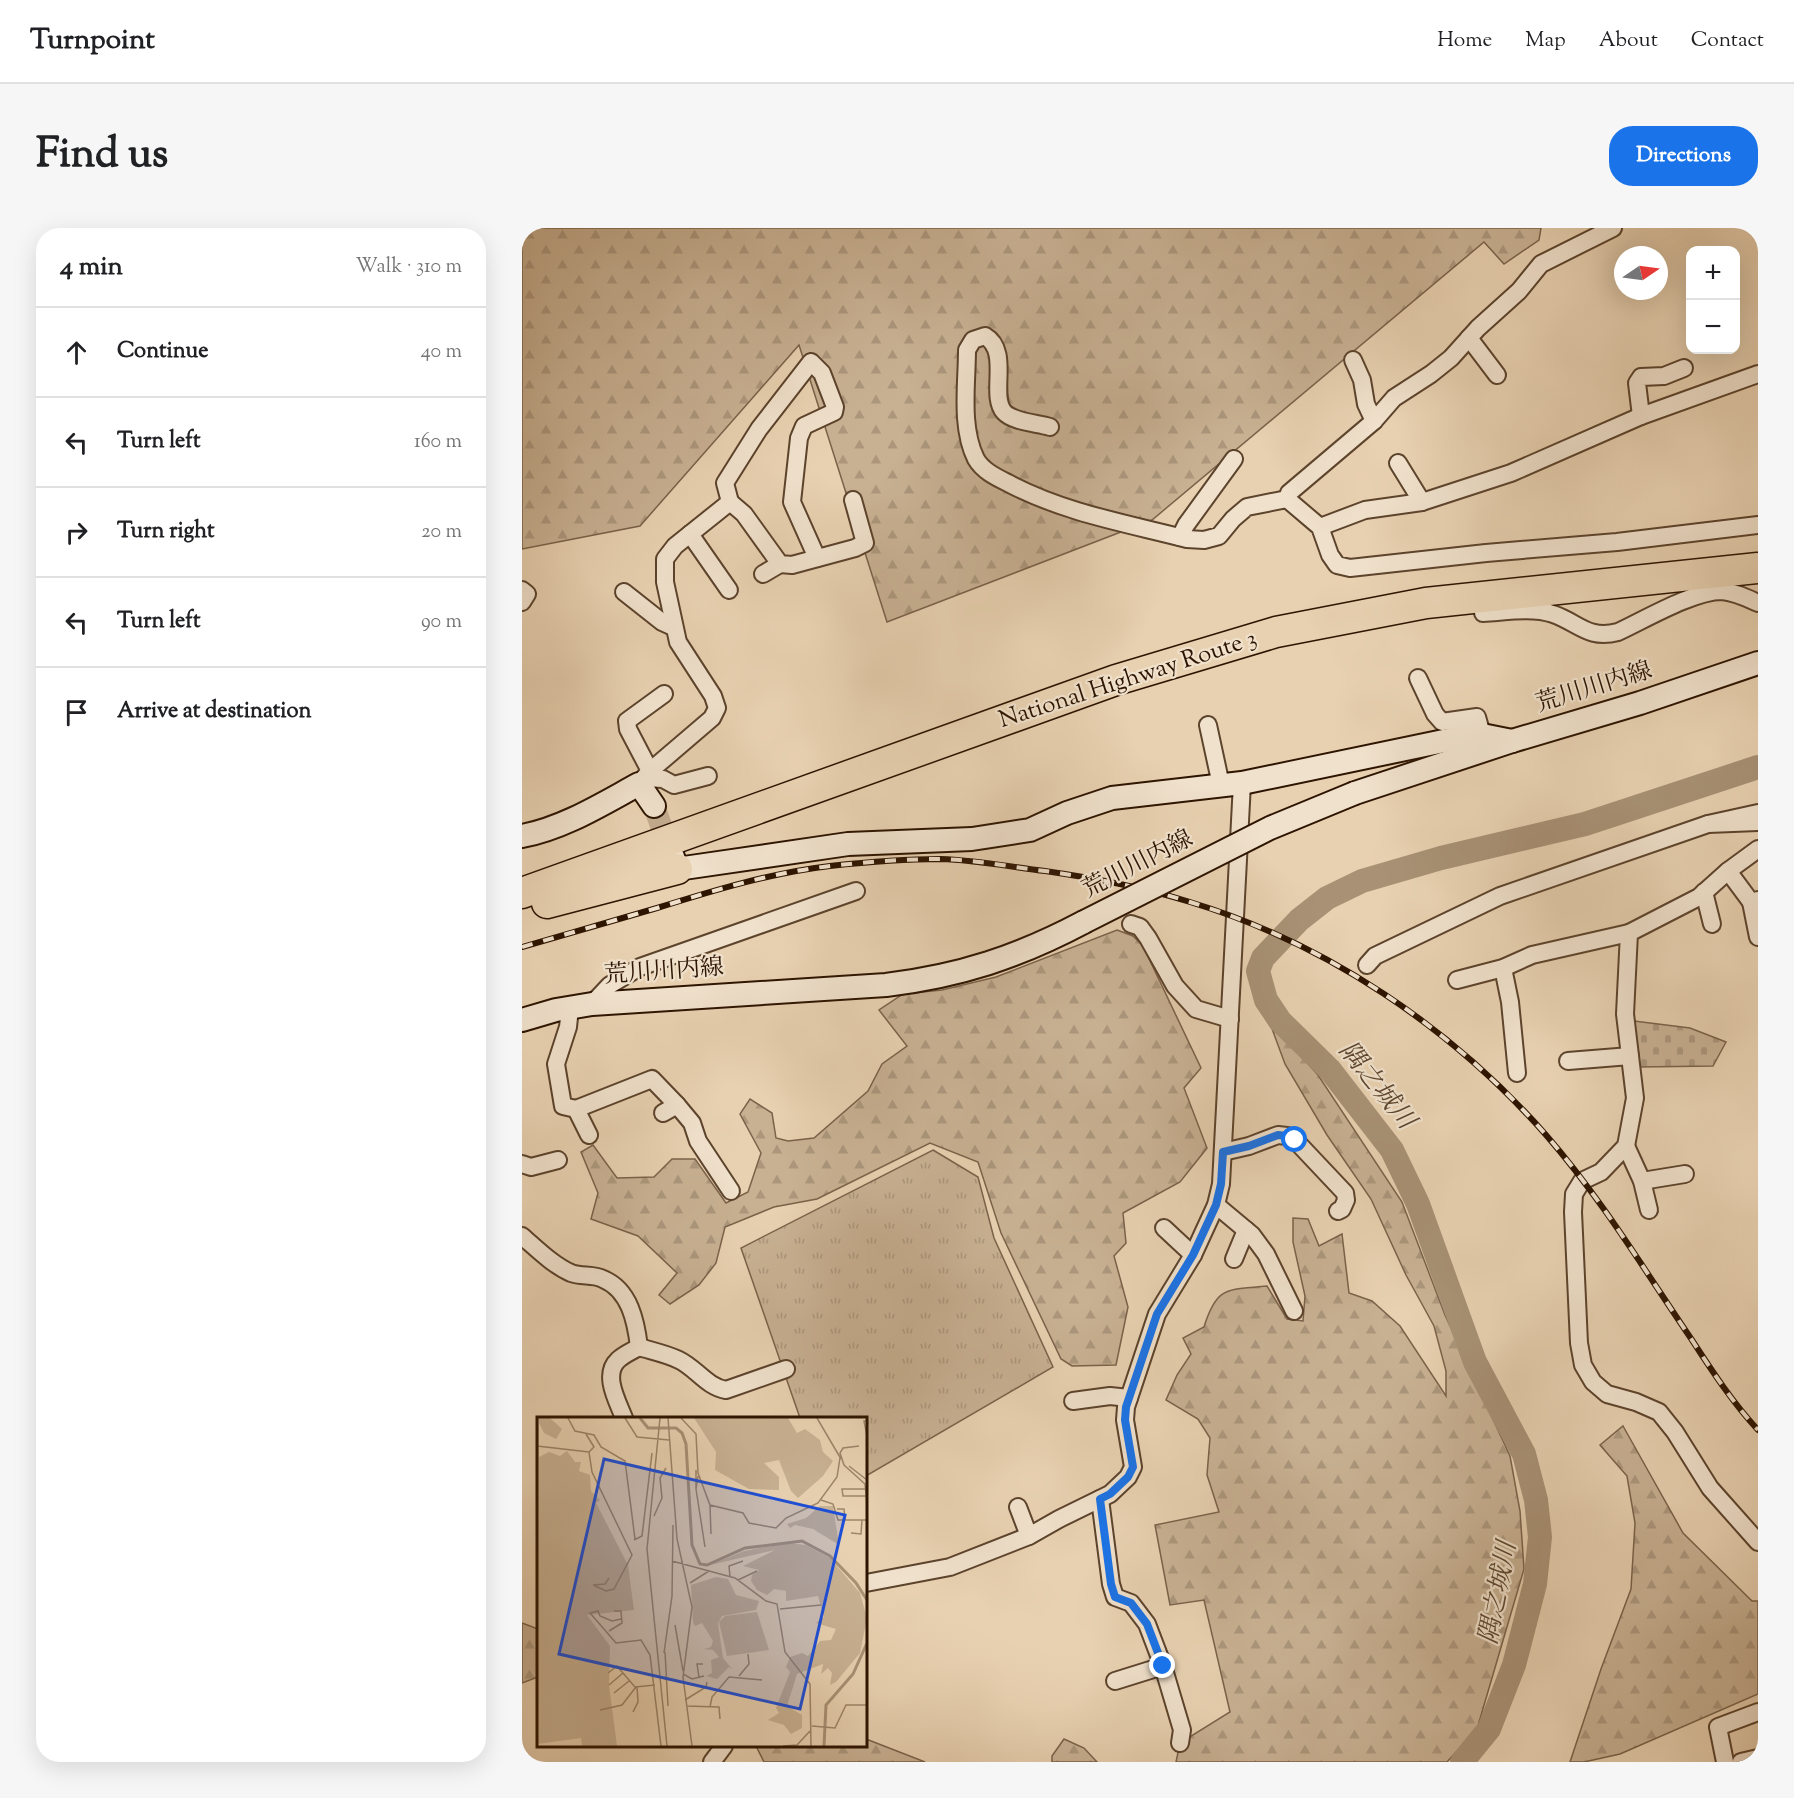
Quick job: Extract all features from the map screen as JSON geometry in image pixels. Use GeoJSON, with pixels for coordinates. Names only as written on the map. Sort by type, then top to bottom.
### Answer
{"type":"FeatureCollection","features":[{"type":"Feature","properties":{"kind":"highway","name":"National Highway Route 3"},"geometry":{"type":"LineString","coordinates":[[522,871],[1109,662],[1197,634],[1348,597],[1424,586],[1758,549]]}},
{"type":"Feature","properties":{"kind":"highway","name":"National Highway Route 3"},"geometry":{"type":"LineString","coordinates":[[522,893],[1116,680],[1276,632],[1426,603],[1758,568]]}},
{"type":"Feature","properties":{"kind":"highway"},"geometry":{"type":"LineString","coordinates":[[522,911],[675,863]]}},
{"type":"Feature","properties":{"kind":"main road","name":"荒川川内線"},"geometry":{"type":"LineString","coordinates":[[522,1020],[581,1006],[658,998],[922,980],[986,965],[1054,938],[1270,828],[1355,793],[1512,741],[1641,703],[1758,663]]}},
{"type":"Feature","properties":{"kind":"main road"},"geometry":{"type":"LineString","coordinates":[[675,863],[848,844],[972,839],[1030,830],[1067,813],[1112,798],[1231,784],[1463,737],[1482,735],[1512,741]]}},
{"type":"Feature","properties":{"kind":"main road"},"geometry":{"type":"LineString","coordinates":[[522,836],[581,816],[644,778],[654,806]]}},
{"type":"Feature","properties":{"kind":"street"},"geometry":{"type":"LineString","coordinates":[[1287,499],[1289,494],[1374,421],[1394,398],[1451,358],[1519,291],[1540,264],[1613,228]]}},
{"type":"Feature","properties":{"kind":"street"},"geometry":{"type":"LineString","coordinates":[[1050,427],[1015,418],[1004,412],[999,401],[999,373],[992,340],[985,336],[973,340],[967,350],[967,424],[970,444],[977,460],[988,473],[1036,498],[1068,509],[1180,537],[1204,540],[1219,536],[1247,507],[1287,499]]}},
{"type":"Feature","properties":{"kind":"street"},"geometry":{"type":"LineString","coordinates":[[1469,338],[1497,375]]}},
{"type":"Feature","properties":{"kind":"street"},"geometry":{"type":"LineString","coordinates":[[1353,360],[1362,380],[1366,404],[1374,421]]}},
{"type":"Feature","properties":{"kind":"street"},"geometry":{"type":"LineString","coordinates":[[780,564],[744,514],[730,502],[725,483],[759,429],[812,362],[822,373],[835,407],[834,412],[804,426],[799,438],[792,502],[818,558]]}},
{"type":"Feature","properties":{"kind":"street"},"geometry":{"type":"LineString","coordinates":[[1641,416],[1637,383],[1641,377],[1664,376],[1684,368]]}},
{"type":"Feature","properties":{"kind":"street"},"geometry":{"type":"LineString","coordinates":[[1320,527],[1365,510],[1422,502],[1511,473],[1641,416],[1758,374]]}},
{"type":"Feature","properties":{"kind":"street"},"geometry":{"type":"LineString","coordinates":[[1180,537],[1186,525],[1234,459]]}},
{"type":"Feature","properties":{"kind":"street"},"geometry":{"type":"LineString","coordinates":[[1398,464],[1422,502]]}},
{"type":"Feature","properties":{"kind":"street"},"geometry":{"type":"LineString","coordinates":[[1287,499],[1320,527],[1330,555],[1337,565],[1350,568],[1617,542],[1758,525]]}},
{"type":"Feature","properties":{"kind":"street"},"geometry":{"type":"LineString","coordinates":[[764,574],[780,564],[792,565],[855,548],[865,543],[853,500]]}},
{"type":"Feature","properties":{"kind":"street"},"geometry":{"type":"LineString","coordinates":[[644,778],[712,718],[717,708],[714,696],[678,642],[665,582],[665,559],[675,546],[730,502]]}},
{"type":"Feature","properties":{"kind":"street"},"geometry":{"type":"LineString","coordinates":[[690,534],[729,590]]}},
{"type":"Feature","properties":{"kind":"street"},"geometry":{"type":"LineString","coordinates":[[522,590],[527,594],[522,602]]}},
{"type":"Feature","properties":{"kind":"street"},"geometry":{"type":"LineString","coordinates":[[1483,613],[1532,610],[1552,614],[1596,635],[1606,635],[1618,632],[1690,598],[1710,592],[1724,591],[1744,596],[1758,603]]}},
{"type":"Feature","properties":{"kind":"street"},"geometry":{"type":"LineString","coordinates":[[624,592],[662,622],[673,627]]}},
{"type":"Feature","properties":{"kind":"street"},"geometry":{"type":"LineString","coordinates":[[1418,678],[1442,722],[1477,717],[1482,735]]}},
{"type":"Feature","properties":{"kind":"street"},"geometry":{"type":"LineString","coordinates":[[644,778],[627,721],[664,694]]}},
{"type":"Feature","properties":{"kind":"street"},"geometry":{"type":"LineString","coordinates":[[867,1583],[951,1568],[1029,1536],[1110,1494],[1128,1477],[1133,1467],[1125,1420],[1126,1407],[1157,1314],[1193,1255],[1216,1205],[1221,1184],[1230,1019],[1231,784],[1208,725]]}},
{"type":"Feature","properties":{"kind":"street"},"geometry":{"type":"LineString","coordinates":[[644,778],[663,779],[674,785],[708,776]]}},
{"type":"Feature","properties":{"kind":"street"},"geometry":{"type":"LineString","coordinates":[[1367,965],[1375,956],[1500,896],[1708,824],[1755,819],[1756,851],[1728,871],[1700,897],[1629,933],[1532,955],[1503,968],[1457,980]]}},
{"type":"Feature","properties":{"kind":"street"},"geometry":{"type":"LineString","coordinates":[[1728,871],[1754,901],[1758,937]]}},
{"type":"Feature","properties":{"kind":"street"},"geometry":{"type":"LineString","coordinates":[[730,1191],[698,1141],[692,1123],[670,1109],[652,1079],[576,1110],[563,1106],[556,1065],[568,1027],[581,1006],[640,967],[856,891]]}},
{"type":"Feature","properties":{"kind":"street"},"geometry":{"type":"LineString","coordinates":[[1704,892],[1712,924]]}},
{"type":"Feature","properties":{"kind":"street"},"geometry":{"type":"LineString","coordinates":[[1131,924],[1140,927],[1175,986],[1196,1009],[1230,1019]]}},
{"type":"Feature","properties":{"kind":"street"},"geometry":{"type":"LineString","coordinates":[[1629,933],[1625,1014],[1635,1098],[1626,1146],[1601,1172],[1582,1181],[1574,1194],[1579,1343],[1584,1365],[1593,1382],[1607,1394],[1636,1402],[1659,1412],[1675,1432],[1710,1488],[1758,1542]]}},
{"type":"Feature","properties":{"kind":"street"},"geometry":{"type":"LineString","coordinates":[[1503,968],[1510,1002],[1517,1072]]}},
{"type":"Feature","properties":{"kind":"street"},"geometry":{"type":"LineString","coordinates":[[1569,1060],[1630,1056]]}},
{"type":"Feature","properties":{"kind":"street"},"geometry":{"type":"LineString","coordinates":[[576,1110],[589,1136]]}},
{"type":"Feature","properties":{"kind":"street"},"geometry":{"type":"LineString","coordinates":[[1223,1152],[1249,1146],[1278,1135],[1295,1140],[1345,1193],[1346,1200],[1342,1209],[1338,1211]]}},
{"type":"Feature","properties":{"kind":"street"},"geometry":{"type":"LineString","coordinates":[[1626,1146],[1642,1182],[1648,1210]]}},
{"type":"Feature","properties":{"kind":"street"},"geometry":{"type":"LineString","coordinates":[[522,1164],[531,1167],[558,1160]]}},
{"type":"Feature","properties":{"kind":"street"},"geometry":{"type":"LineString","coordinates":[[1642,1182],[1685,1174]]}},
{"type":"Feature","properties":{"kind":"street"},"geometry":{"type":"LineString","coordinates":[[1216,1205],[1252,1235],[1266,1254],[1294,1311]]}},
{"type":"Feature","properties":{"kind":"street"},"geometry":{"type":"LineString","coordinates":[[1164,1228],[1193,1255]]}},
{"type":"Feature","properties":{"kind":"street"},"geometry":{"type":"LineString","coordinates":[[1234,1259],[1246,1230]]}},
{"type":"Feature","properties":{"kind":"street"},"geometry":{"type":"LineString","coordinates":[[522,1236],[558,1266],[573,1274],[603,1279],[617,1289],[631,1306],[639,1347]]}},
{"type":"Feature","properties":{"kind":"street"},"geometry":{"type":"LineString","coordinates":[[623,1417],[611,1382],[611,1370],[618,1360],[639,1347],[679,1360],[715,1388],[726,1390],[786,1370]]}},
{"type":"Feature","properties":{"kind":"street"},"geometry":{"type":"LineString","coordinates":[[1073,1401],[1110,1395],[1129,1398]]}},
{"type":"Feature","properties":{"kind":"street"},"geometry":{"type":"LineString","coordinates":[[1100,1499],[1111,1584],[1115,1597],[1131,1603],[1147,1624],[1163,1666],[1182,1730],[1180,1743]]}},
{"type":"Feature","properties":{"kind":"street"},"geometry":{"type":"LineString","coordinates":[[1018,1508],[1029,1536]]}},
{"type":"Feature","properties":{"kind":"street"},"geometry":{"type":"LineString","coordinates":[[1115,1682],[1163,1666]]}},
{"type":"Feature","properties":{"kind":"street"},"geometry":{"type":"LineString","coordinates":[[1725,1762],[1718,1727],[1758,1712]]}},
{"type":"Feature","properties":{"kind":"street"},"geometry":{"type":"LineString","coordinates":[[712,1762],[723,1747]]}},
{"type":"Feature","properties":{"kind":"street"},"geometry":{"type":"LineString","coordinates":[[1741,1762],[1758,1758]]}},
{"type":"Feature","properties":{"kind":"green space"},"geometry":{"type":"Polygon","coordinates":[[[522,228],[1541,228],[1539,240],[1504,264],[1484,242],[1152,520],[887,622],[799,345],[640,526],[522,549],[522,228]]]}},
{"type":"Feature","properties":{"kind":"green space"},"geometry":{"type":"Polygon","coordinates":[[[1117,930],[1133,936],[1143,946],[1201,1068],[1184,1088],[1207,1148],[1180,1182],[1123,1213],[1126,1243],[1114,1256],[1128,1307],[1116,1365],[1072,1366],[1061,1359],[1001,1233],[978,1162],[930,1143],[817,1199],[774,1207],[725,1227],[716,1263],[699,1285],[670,1304],[659,1295],[677,1273],[638,1236],[591,1219],[598,1193],[581,1152],[593,1145],[617,1178],[654,1177],[672,1159],[695,1159],[726,1203],[748,1192],[761,1153],[740,1114],[750,1099],[772,1113],[776,1138],[788,1141],[814,1138],[868,1091],[882,1064],[907,1046],[879,1010],[903,994],[942,990],[996,977],[1117,930]]]}},
{"type":"Feature","properties":{"kind":"green space"},"geometry":{"type":"Polygon","coordinates":[[[1268,1018],[1318,1075],[1402,1202],[1445,1315],[1510,1456],[1520,1511],[1524,1569],[1477,1729],[1447,1762],[1176,1762],[1180,1743],[1230,1712],[1204,1600],[1170,1605],[1155,1525],[1219,1512],[1207,1475],[1210,1438],[1198,1419],[1166,1400],[1177,1375],[1191,1354],[1183,1338],[1204,1327],[1219,1297],[1226,1292],[1243,1288],[1267,1286],[1287,1319],[1303,1321],[1305,1296],[1293,1242],[1293,1218],[1308,1219],[1319,1246],[1342,1234],[1349,1293],[1372,1301],[1400,1326],[1446,1396],[1446,1371],[1434,1326],[1406,1275],[1371,1199],[1327,1135],[1285,1064],[1268,1018]]]}},
{"type":"Feature","properties":{"kind":"green space"},"geometry":{"type":"Polygon","coordinates":[[[1634,1021],[1690,1028],[1726,1042],[1713,1066],[1639,1067],[1634,1021]]]}},
{"type":"Feature","properties":{"kind":"green space"},"geometry":{"type":"Polygon","coordinates":[[[933,1150],[978,1177],[994,1238],[1053,1367],[867,1475],[867,1417],[800,1417],[741,1248],[933,1150]]]}},
{"type":"Feature","properties":{"kind":"green space"},"geometry":{"type":"Polygon","coordinates":[[[1623,1426],[1683,1533],[1752,1601],[1758,1601],[1758,1694],[1620,1754],[1584,1762],[1570,1762],[1631,1589],[1635,1523],[1627,1476],[1600,1445],[1623,1426]]]}},
{"type":"Feature","properties":{"kind":"green space"},"geometry":{"type":"Polygon","coordinates":[[[522,1623],[537,1629],[537,1677],[522,1683],[522,1623]]]}},
{"type":"Feature","properties":{"kind":"green space"},"geometry":{"type":"Polygon","coordinates":[[[867,1739],[925,1762],[764,1762],[756,1747],[867,1747],[867,1739]]]}},
{"type":"Feature","properties":{"kind":"green space"},"geometry":{"type":"Polygon","coordinates":[[[1064,1739],[1084,1748],[1097,1762],[1052,1762],[1052,1756],[1064,1739]]]}},
{"type":"Feature","properties":{"kind":"waterway","name":"隅之城川"},"geometry":{"type":"LineString","coordinates":[[1462,1762],[1489,1729],[1514,1665],[1535,1584],[1540,1537],[1536,1500],[1524,1454],[1475,1362],[1418,1204],[1392,1150],[1330,1070],[1280,1021],[1266,1000],[1258,971],[1263,958],[1299,920],[1327,898],[1362,881],[1441,858],[1585,824],[1758,767]]}},
{"type":"Feature","properties":{"kind":"tunnel"},"geometry":{"type":"LineString","coordinates":[[654,806],[672,856]]}},
{"type":"Feature","properties":{"kind":"railway"},"geometry":{"type":"LineString","coordinates":[[522,947],[764,878],[830,866],[914,860],[967,861],[1100,880],[1190,902],[1240,919],[1290,941],[1384,994],[1470,1059],[1509,1096],[1546,1135],[1585,1184],[1723,1386],[1758,1430]]}},
{"type":"Feature","properties":{"kind":"route"},"geometry":{"type":"LineString","coordinates":[[1163,1666],[1147,1624],[1131,1603],[1115,1597],[1111,1584],[1100,1499],[1110,1494],[1128,1477],[1133,1467],[1125,1420],[1126,1407],[1157,1314],[1193,1255],[1216,1205],[1221,1184],[1223,1152],[1249,1146],[1278,1135],[1295,1140]]}}]}
